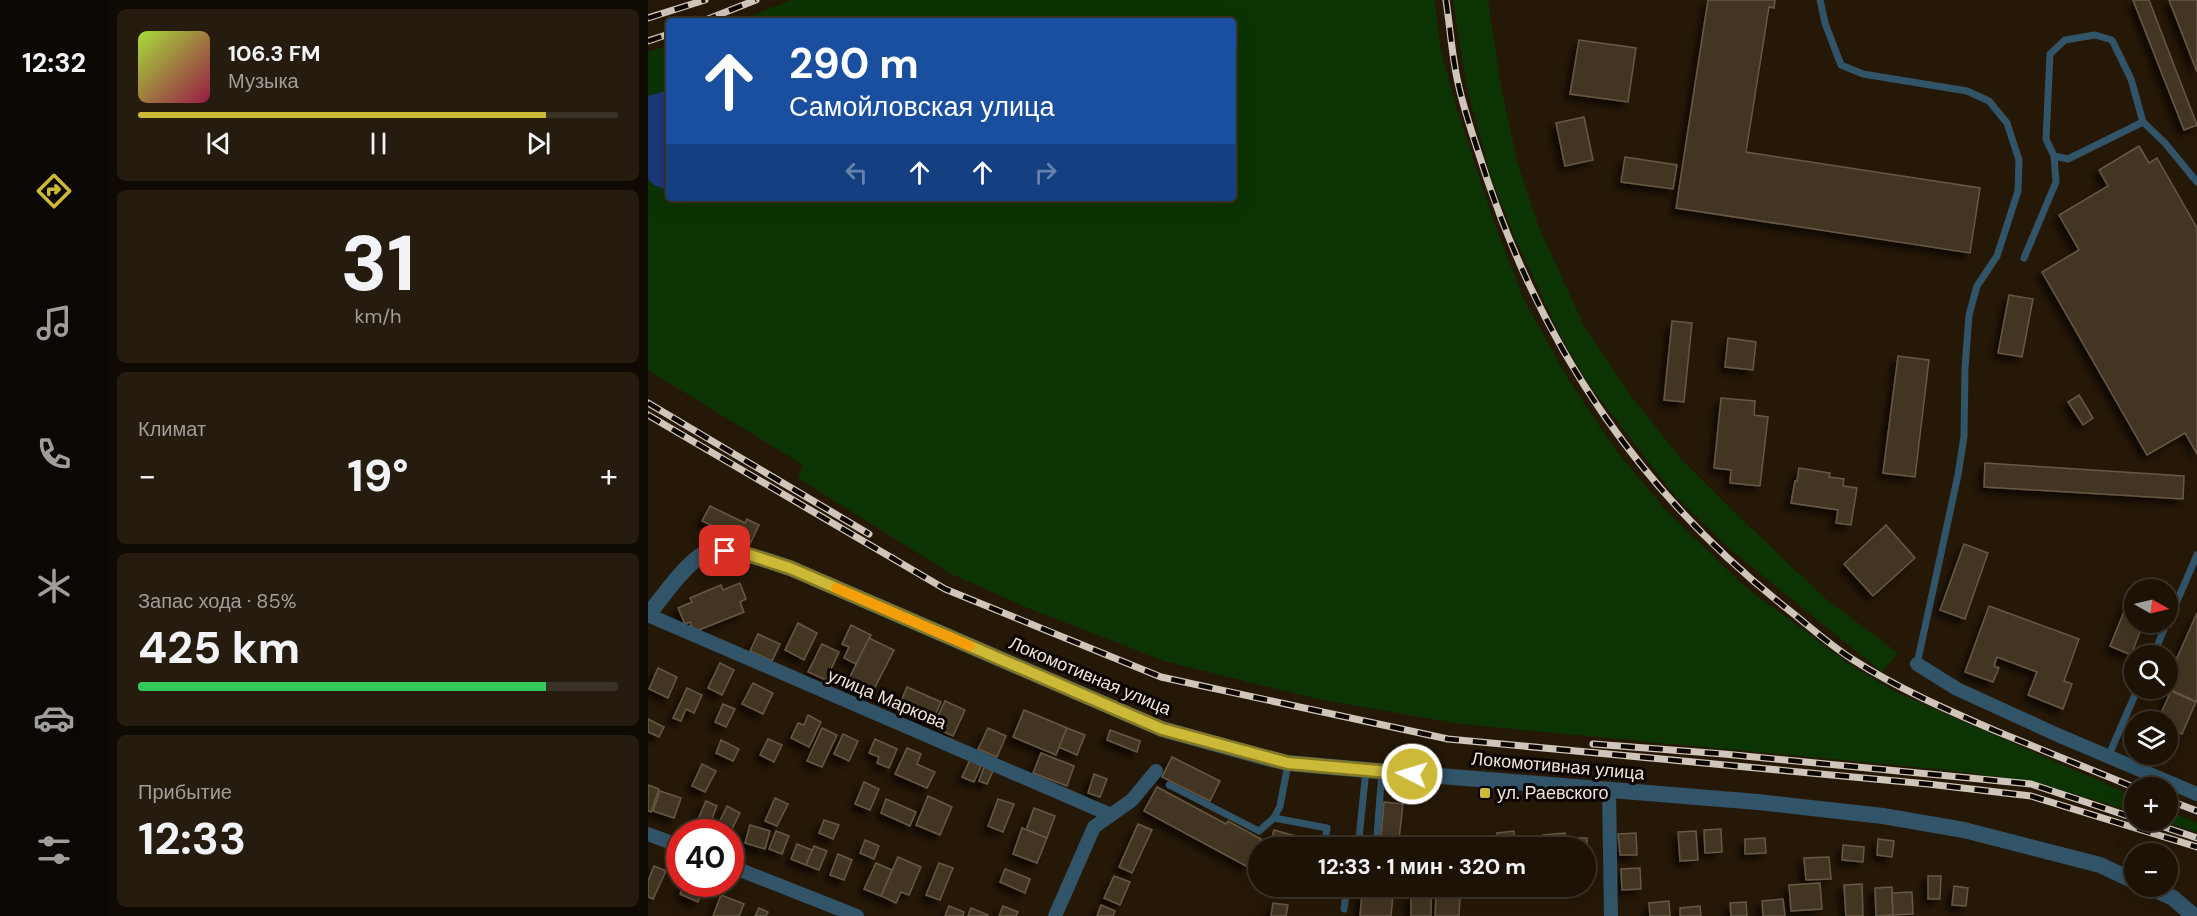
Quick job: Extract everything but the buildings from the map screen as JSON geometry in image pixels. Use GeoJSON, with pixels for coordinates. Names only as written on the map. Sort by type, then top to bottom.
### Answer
{"type":"FeatureCollection","features":[{"type":"Feature","properties":{"kind":"street","name":"Локомотивная улица"},"geometry":{"type":"LineString","coordinates":[[648,615],[682,574],[702,555],[725,551],[747,554],[790,568],[1162,729],[1288,763],[1758,802],[1883,816],[1964,830],[2100,865],[2124,876]]}},
{"type":"Feature","properties":{"kind":"street","name":"улица Маркова"},"geometry":{"type":"LineString","coordinates":[[648,615],[1111,815]]}},
{"type":"Feature","properties":{"kind":"street"},"geometry":{"type":"LineString","coordinates":[[1917,664],[1957,688],[2108,757],[2197,794]]}},
{"type":"Feature","properties":{"kind":"street"},"geometry":{"type":"LineString","coordinates":[[1055,916],[1094,827],[1132,800],[1156,771]]}},
{"type":"Feature","properties":{"kind":"street"},"geometry":{"type":"LineString","coordinates":[[1609,790],[1611,916]]}},
{"type":"Feature","properties":{"kind":"street"},"geometry":{"type":"LineString","coordinates":[[648,834],[666,841]]}},
{"type":"Feature","properties":{"kind":"street"},"geometry":{"type":"LineString","coordinates":[[744,872],[857,916]]}},
{"type":"Feature","properties":{"kind":"street"},"geometry":{"type":"LineString","coordinates":[[2171,897],[2194,916]]}},
{"type":"Feature","properties":{"kind":"lane"},"geometry":{"type":"LineString","coordinates":[[1820,0],[1825,23],[1841,65],[1863,74],[1967,91],[1989,101],[2007,123],[2019,160],[2018,191],[2001,245],[1997,256],[1977,286],[1969,315],[1965,368],[1965,436],[1917,664]]}},
{"type":"Feature","properties":{"kind":"lane"},"geometry":{"type":"LineString","coordinates":[[2024,258],[2056,182],[2054,156],[2046,139],[2050,54],[2065,40],[2095,35],[2112,40],[2131,79],[2143,122],[2165,143],[2197,182]]}},
{"type":"Feature","properties":{"kind":"lane"},"geometry":{"type":"LineString","coordinates":[[2054,156],[2068,159],[2143,122]]}},
{"type":"Feature","properties":{"kind":"lane"},"geometry":{"type":"LineString","coordinates":[[2178,597],[2197,555]]}},
{"type":"Feature","properties":{"kind":"lane"},"geometry":{"type":"LineString","coordinates":[[2108,757],[2133,699]]}},
{"type":"Feature","properties":{"kind":"lane"},"geometry":{"type":"LineString","coordinates":[[1169,785],[1259,831],[1274,818],[1280,806],[1288,763]]}},
{"type":"Feature","properties":{"kind":"lane"},"geometry":{"type":"LineString","coordinates":[[1360,837],[1374,771]]}},
{"type":"Feature","properties":{"kind":"lane"},"geometry":{"type":"LineString","coordinates":[[1374,771],[1376,837]]}},
{"type":"Feature","properties":{"kind":"lane"},"geometry":{"type":"LineString","coordinates":[[1274,818],[1327,828],[1326,837]]}},
{"type":"Feature","properties":{"kind":"lane"},"geometry":{"type":"LineString","coordinates":[[1344,909],[1346,897]]}},
{"type":"Feature","properties":{"kind":"green space"},"geometry":{"type":"Polygon","coordinates":[[[792,0],[1435,0],[1440,47],[1456,106],[1491,214],[1523,298],[1568,379],[1614,448],[1663,507],[1743,585],[1849,664],[1896,692],[2124,792],[2124,809],[2031,781],[1937,769],[1461,724],[1322,700],[1164,661],[1028,608],[951,574],[798,478],[803,465],[648,370],[648,52],[666,46],[666,201],[1236,201],[1236,18],[745,18],[792,0]]]}},
{"type":"Feature","properties":{"kind":"green space"},"geometry":{"type":"Polygon","coordinates":[[[1453,0],[1488,0],[1501,87],[1517,161],[1538,225],[1585,328],[1632,397],[1681,459],[1826,599],[1898,653],[1882,672],[1731,550],[1676,497],[1589,385],[1560,335],[1516,240],[1491,177],[1466,84],[1453,0]]]}},
{"type":"Feature","properties":{"kind":"green space"},"geometry":{"type":"Polygon","coordinates":[[[2178,814],[2197,823],[2197,832],[2178,826],[2178,814]]]}},
{"type":"Feature","properties":{"kind":"water"},"geometry":{"type":"Polygon","coordinates":[[[666,91],[666,190],[654,185],[648,179],[648,96],[666,91]]]}},
{"type":"Feature","properties":{"kind":"railway"},"geometry":{"type":"LineString","coordinates":[[648,18],[705,0]]}},
{"type":"Feature","properties":{"kind":"railway"},"geometry":{"type":"LineString","coordinates":[[711,18],[756,0]]}},
{"type":"Feature","properties":{"kind":"railway"},"geometry":{"type":"LineString","coordinates":[[1446,0],[1454,62],[1468,119],[1511,243],[1539,304],[1570,363],[1606,418],[1689,520],[1737,567],[1820,636],[1852,659],[1887,680],[1941,707],[2124,783]]}},
{"type":"Feature","properties":{"kind":"railway"},"geometry":{"type":"LineString","coordinates":[[648,41],[666,35]]}},
{"type":"Feature","properties":{"kind":"railway"},"geometry":{"type":"LineString","coordinates":[[648,403],[869,534]]}},
{"type":"Feature","properties":{"kind":"railway"},"geometry":{"type":"LineString","coordinates":[[648,415],[945,589],[1161,677],[1448,739],[1928,784],[2031,796],[2197,847]]}},
{"type":"Feature","properties":{"kind":"railway"},"geometry":{"type":"LineString","coordinates":[[1593,744],[1724,754],[2031,784],[2124,815]]}},
{"type":"Feature","properties":{"kind":"railway"},"geometry":{"type":"LineString","coordinates":[[2178,804],[2197,811]]}},
{"type":"Feature","properties":{"kind":"railway"},"geometry":{"type":"LineString","coordinates":[[2176,831],[2197,838]]}},
{"type":"Feature","properties":{"kind":"slow traffic"},"geometry":{"type":"LineString","coordinates":[[836,588],[970,646]]}},
{"type":"Feature","properties":{"kind":"place","name":"ул. Раевского"},"geometry":{"type":"Point","coordinates":[1485,793]}},
{"type":"Feature","properties":{"kind":"route"},"geometry":{"type":"LineString","coordinates":[[725,551],[747,554],[790,568],[1162,729],[1288,763],[1412,774]]}}]}
